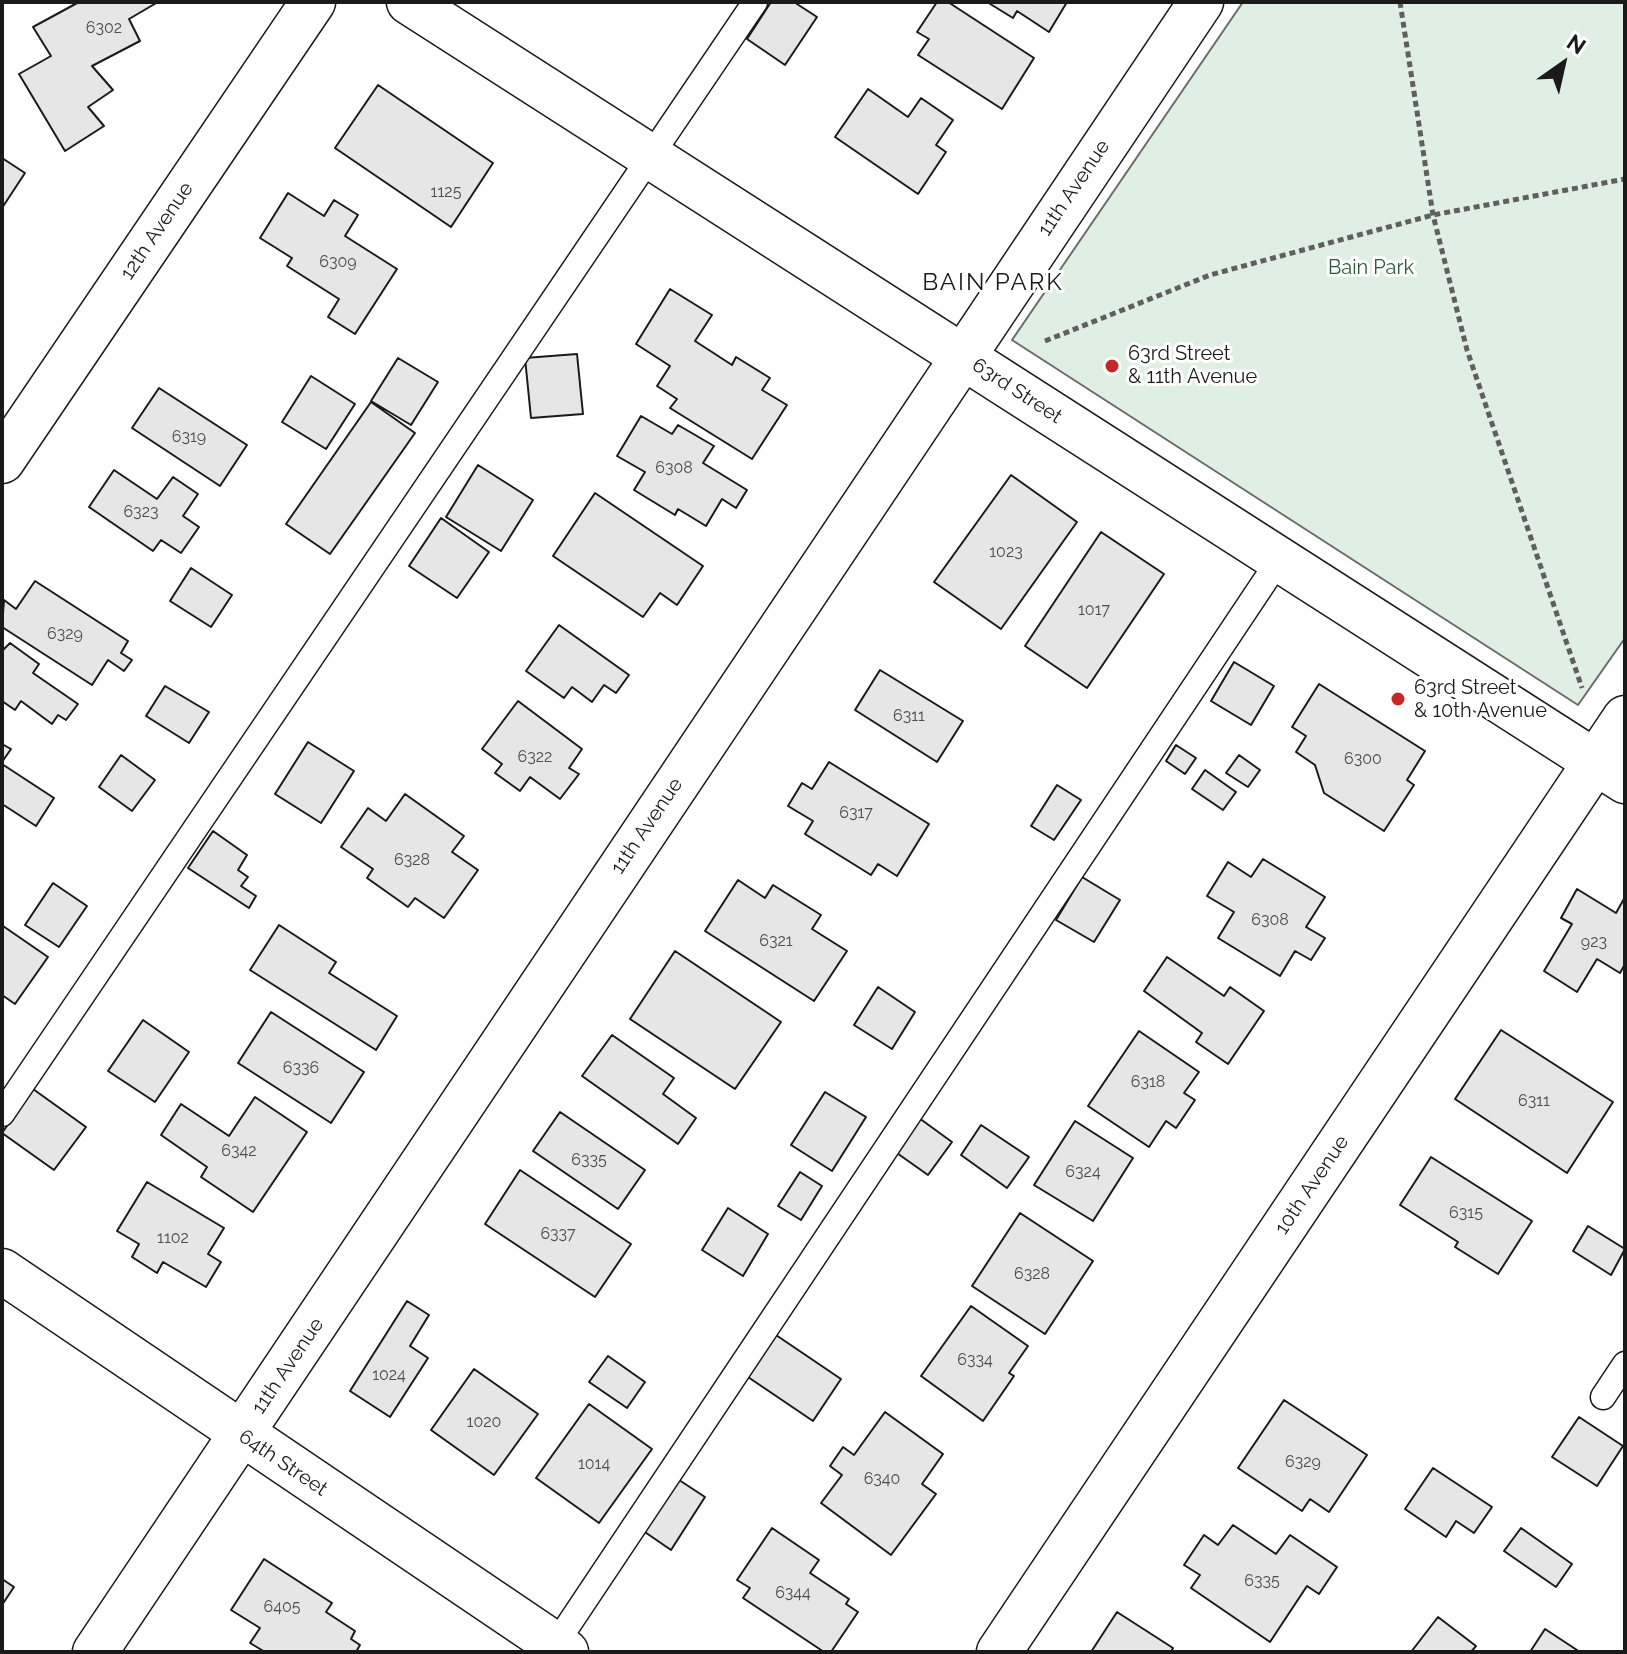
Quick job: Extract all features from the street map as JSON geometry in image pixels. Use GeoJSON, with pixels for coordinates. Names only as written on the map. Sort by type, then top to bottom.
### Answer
{"type":"FeatureCollection","features":[{"type":"Feature","properties":{"kind":"street","name":"12th Avenue"},"geometry":{"type":"LineString","coordinates":[[2,461],[313,2]]}},
{"type":"Feature","properties":{"kind":"street","name":"63rd Street"},"geometry":{"type":"LineString","coordinates":[[409,2],[1611,772]]}},
{"type":"Feature","properties":{"kind":"street","name":"11th Avenue"},"geometry":{"type":"LineString","coordinates":[[95,1652],[961,355],[1201,2]]}},
{"type":"Feature","properties":{"kind":"street","name":"10th Avenue"},"geometry":{"type":"LineString","coordinates":[[999,1652],[1611,772],[1625,718]]}},
{"type":"Feature","properties":{"kind":"street","name":"64th Street"},"geometry":{"type":"LineString","coordinates":[[2,1271],[560,1648]]}},
{"type":"Feature","properties":{"kind":"lane"},"geometry":{"type":"LineString","coordinates":[[2,1114],[755,2]]}},
{"type":"Feature","properties":{"kind":"lane"},"geometry":{"type":"LineString","coordinates":[[560,1648],[1279,560]]}},
{"type":"Feature","properties":{"kind":"lane"},"geometry":{"type":"LineString","coordinates":[[1603,1397],[1625,1364]]}},
{"type":"Feature","properties":{"kind":"path"},"geometry":{"type":"LineString","coordinates":[[1400,2],[1433,215],[1467,350],[1582,688]]}},
{"type":"Feature","properties":{"kind":"path"},"geometry":{"type":"LineString","coordinates":[[1045,341],[1210,275],[1433,215],[1625,179]]}},
{"type":"Feature","properties":{"kind":"green space","name":"Bain Park"},"geometry":{"type":"Polygon","coordinates":[[[1243,2],[1625,2],[1625,638],[1578,705],[1012,340],[1243,2]]]}},
{"type":"Feature","properties":{"kind":"building"},"geometry":{"type":"Polygon","coordinates":[[[79,2],[158,2],[129,19],[140,41],[92,66],[113,90],[88,107],[104,126],[65,151],[19,74],[51,56],[33,27],[79,2]]]}},
{"type":"Feature","properties":{"kind":"building"},"geometry":{"type":"Polygon","coordinates":[[[771,2],[794,2],[817,17],[785,65],[747,39],[771,2]]]}},
{"type":"Feature","properties":{"kind":"building"},"geometry":{"type":"Polygon","coordinates":[[[937,2],[948,2],[1034,58],[1002,109],[918,55],[929,39],[917,32],[937,2]]]}},
{"type":"Feature","properties":{"kind":"building"},"geometry":{"type":"Polygon","coordinates":[[[987,2],[1067,2],[1049,32],[1017,11],[1013,18],[987,2]]]}},
{"type":"Feature","properties":{"kind":"building"},"geometry":{"type":"Polygon","coordinates":[[[378,85],[493,163],[451,227],[335,148],[378,85]]]}},
{"type":"Feature","properties":{"kind":"building"},"geometry":{"type":"Polygon","coordinates":[[[868,89],[908,117],[921,98],[953,120],[936,145],[946,152],[918,194],[835,137],[868,89]]]}},
{"type":"Feature","properties":{"kind":"building"},"geometry":{"type":"Polygon","coordinates":[[[2,158],[25,173],[2,208],[2,158]]]}},
{"type":"Feature","properties":{"kind":"building"},"geometry":{"type":"Polygon","coordinates":[[[288,193],[324,216],[334,200],[358,215],[345,236],[397,269],[355,334],[328,317],[339,299],[287,266],[292,258],[260,238],[288,193]]]}},
{"type":"Feature","properties":{"kind":"building"},"geometry":{"type":"Polygon","coordinates":[[[670,289],[712,315],[695,341],[732,365],[736,357],[770,378],[762,390],[787,405],[752,459],[670,408],[677,399],[657,386],[670,366],[636,344],[670,289]]]}},
{"type":"Feature","properties":{"kind":"building"},"geometry":{"type":"Polygon","coordinates":[[[577,354],[583,414],[531,418],[525,358],[577,354]]]}},
{"type":"Feature","properties":{"kind":"building"},"geometry":{"type":"Polygon","coordinates":[[[398,358],[438,382],[411,425],[371,401],[398,358]]]}},
{"type":"Feature","properties":{"kind":"building"},"geometry":{"type":"Polygon","coordinates":[[[311,376],[355,404],[326,449],[282,422],[311,376]]]}},
{"type":"Feature","properties":{"kind":"building"},"geometry":{"type":"Polygon","coordinates":[[[159,388],[247,445],[220,486],[132,428],[159,388]]]}},
{"type":"Feature","properties":{"kind":"building"},"geometry":{"type":"Polygon","coordinates":[[[371,402],[415,433],[330,554],[286,524],[371,402]]]}},
{"type":"Feature","properties":{"kind":"building"},"geometry":{"type":"Polygon","coordinates":[[[641,416],[672,434],[678,425],[714,446],[703,463],[747,490],[736,508],[722,499],[706,526],[678,509],[675,515],[634,490],[645,472],[617,456],[641,416]]]}},
{"type":"Feature","properties":{"kind":"building"},"geometry":{"type":"Polygon","coordinates":[[[478,465],[533,500],[501,551],[446,517],[478,465]]]}},
{"type":"Feature","properties":{"kind":"building"},"geometry":{"type":"Polygon","coordinates":[[[114,470],[157,499],[173,477],[198,494],[183,516],[199,527],[181,553],[161,540],[153,551],[89,507],[114,470]]]}},
{"type":"Feature","properties":{"kind":"building"},"geometry":{"type":"Polygon","coordinates":[[[1011,475],[1077,522],[1001,629],[934,582],[1011,475]]]}},
{"type":"Feature","properties":{"kind":"building"},"geometry":{"type":"Polygon","coordinates":[[[595,493],[703,566],[677,605],[660,593],[643,617],[553,556],[595,493]]]}},
{"type":"Feature","properties":{"kind":"building"},"geometry":{"type":"Polygon","coordinates":[[[441,518],[489,552],[457,598],[409,566],[441,518]]]}},
{"type":"Feature","properties":{"kind":"building"},"geometry":{"type":"Polygon","coordinates":[[[1101,532],[1164,574],[1087,688],[1025,646],[1101,532]]]}},
{"type":"Feature","properties":{"kind":"building"},"geometry":{"type":"Polygon","coordinates":[[[191,568],[232,595],[211,627],[170,601],[191,568]]]}},
{"type":"Feature","properties":{"kind":"building"},"geometry":{"type":"Polygon","coordinates":[[[35,581],[128,641],[121,653],[132,660],[124,671],[108,660],[92,685],[2,627],[4,600],[16,609],[35,581]]]}},
{"type":"Feature","properties":{"kind":"building"},"geometry":{"type":"Polygon","coordinates":[[[559,625],[629,675],[616,693],[604,685],[592,702],[572,687],[564,698],[526,671],[559,625]]]}},
{"type":"Feature","properties":{"kind":"building"},"geometry":{"type":"Polygon","coordinates":[[[10,643],[39,664],[33,673],[78,704],[66,720],[58,715],[52,724],[21,701],[15,710],[2,701],[2,651],[10,643]]]}},
{"type":"Feature","properties":{"kind":"building"},"geometry":{"type":"Polygon","coordinates":[[[1234,662],[1274,686],[1251,725],[1211,701],[1234,662]]]}},
{"type":"Feature","properties":{"kind":"building"},"geometry":{"type":"Polygon","coordinates":[[[880,670],[963,721],[937,762],[855,710],[880,670]]]}},
{"type":"Feature","properties":{"kind":"building"},"geometry":{"type":"Polygon","coordinates":[[[1319,684],[1425,751],[1407,780],[1414,785],[1384,831],[1324,793],[1315,765],[1296,752],[1306,736],[1292,727],[1319,684]]]}},
{"type":"Feature","properties":{"kind":"building"},"geometry":{"type":"Polygon","coordinates":[[[165,686],[209,712],[189,743],[146,716],[165,686]]]}},
{"type":"Feature","properties":{"kind":"building"},"geometry":{"type":"Polygon","coordinates":[[[518,701],[582,749],[569,768],[579,774],[560,799],[530,777],[520,791],[495,773],[502,764],[482,749],[518,701]]]}},
{"type":"Feature","properties":{"kind":"building"},"geometry":{"type":"Polygon","coordinates":[[[308,742],[354,771],[321,823],[275,794],[308,742]]]}},
{"type":"Feature","properties":{"kind":"building"},"geometry":{"type":"Polygon","coordinates":[[[2,744],[11,749],[2,762],[2,744]]]}},
{"type":"Feature","properties":{"kind":"building"},"geometry":{"type":"Polygon","coordinates":[[[1176,745],[1196,758],[1185,774],[1166,761],[1176,745]]]}},
{"type":"Feature","properties":{"kind":"building"},"geometry":{"type":"Polygon","coordinates":[[[121,755],[155,780],[132,811],[99,787],[121,755]]]}},
{"type":"Feature","properties":{"kind":"building"},"geometry":{"type":"Polygon","coordinates":[[[1239,755],[1260,770],[1248,787],[1226,773],[1239,755]]]}},
{"type":"Feature","properties":{"kind":"building"},"geometry":{"type":"Polygon","coordinates":[[[829,762],[929,824],[897,876],[878,864],[871,875],[805,834],[813,821],[788,806],[802,783],[812,789],[829,762]]]}},
{"type":"Feature","properties":{"kind":"building"},"geometry":{"type":"Polygon","coordinates":[[[2,764],[54,798],[36,826],[2,804],[2,764]]]}},
{"type":"Feature","properties":{"kind":"building"},"geometry":{"type":"Polygon","coordinates":[[[1205,770],[1236,792],[1223,810],[1192,789],[1205,770]]]}},
{"type":"Feature","properties":{"kind":"building"},"geometry":{"type":"Polygon","coordinates":[[[1057,785],[1081,800],[1054,840],[1031,826],[1057,785]]]}},
{"type":"Feature","properties":{"kind":"building"},"geometry":{"type":"Polygon","coordinates":[[[405,794],[464,836],[452,852],[478,870],[444,918],[415,898],[408,907],[367,878],[373,869],[341,847],[368,808],[386,821],[405,794]]]}},
{"type":"Feature","properties":{"kind":"building"},"geometry":{"type":"Polygon","coordinates":[[[213,831],[247,855],[238,870],[248,877],[241,886],[256,896],[249,908],[188,868],[213,831]]]}},
{"type":"Feature","properties":{"kind":"building"},"geometry":{"type":"Polygon","coordinates":[[[1263,859],[1325,897],[1306,927],[1325,938],[1311,960],[1295,951],[1280,976],[1218,938],[1234,912],[1207,896],[1228,862],[1251,877],[1263,859]]]}},
{"type":"Feature","properties":{"kind":"building"},"geometry":{"type":"Polygon","coordinates":[[[1082,877],[1120,900],[1094,942],[1056,920],[1082,877]]]}},
{"type":"Feature","properties":{"kind":"building"},"geometry":{"type":"Polygon","coordinates":[[[738,880],[765,898],[773,885],[821,915],[812,929],[847,951],[814,1001],[705,931],[738,880]]]}},
{"type":"Feature","properties":{"kind":"building"},"geometry":{"type":"Polygon","coordinates":[[[53,883],[87,906],[59,947],[25,925],[53,883]]]}},
{"type":"Feature","properties":{"kind":"building"},"geometry":{"type":"Polygon","coordinates":[[[1577,889],[1616,913],[1625,897],[1625,964],[1620,973],[1597,959],[1577,992],[1544,971],[1572,924],[1561,918],[1577,889]]]}},
{"type":"Feature","properties":{"kind":"building"},"geometry":{"type":"Polygon","coordinates":[[[279,925],[336,962],[329,973],[397,1016],[376,1050],[250,970],[279,925]]]}},
{"type":"Feature","properties":{"kind":"building"},"geometry":{"type":"Polygon","coordinates":[[[3,926],[48,957],[15,1004],[2,995],[3,926]]]}},
{"type":"Feature","properties":{"kind":"building"},"geometry":{"type":"Polygon","coordinates":[[[675,951],[781,1022],[735,1089],[630,1019],[675,951]]]}},
{"type":"Feature","properties":{"kind":"building"},"geometry":{"type":"Polygon","coordinates":[[[1167,957],[1224,996],[1230,987],[1264,1011],[1228,1064],[1196,1042],[1202,1033],[1144,991],[1167,957]]]}},
{"type":"Feature","properties":{"kind":"building"},"geometry":{"type":"Polygon","coordinates":[[[878,987],[915,1012],[892,1049],[854,1025],[878,987]]]}},
{"type":"Feature","properties":{"kind":"building"},"geometry":{"type":"Polygon","coordinates":[[[271,1012],[364,1072],[331,1123],[238,1063],[271,1012]]]}},
{"type":"Feature","properties":{"kind":"building"},"geometry":{"type":"Polygon","coordinates":[[[143,1020],[189,1052],[155,1102],[108,1071],[143,1020]]]}},
{"type":"Feature","properties":{"kind":"building"},"geometry":{"type":"Polygon","coordinates":[[[1501,1030],[1613,1102],[1567,1173],[1455,1099],[1501,1030]]]}},
{"type":"Feature","properties":{"kind":"building"},"geometry":{"type":"Polygon","coordinates":[[[1139,1031],[1199,1072],[1184,1093],[1195,1100],[1176,1128],[1166,1121],[1149,1147],[1088,1106],[1139,1031]]]}},
{"type":"Feature","properties":{"kind":"building"},"geometry":{"type":"Polygon","coordinates":[[[612,1035],[674,1078],[663,1094],[696,1118],[678,1144],[582,1076],[612,1035]]]}},
{"type":"Feature","properties":{"kind":"building"},"geometry":{"type":"Polygon","coordinates":[[[33,1089],[86,1127],[54,1170],[2,1133],[33,1089]]]}},
{"type":"Feature","properties":{"kind":"building"},"geometry":{"type":"Polygon","coordinates":[[[825,1092],[866,1117],[832,1171],[791,1145],[825,1092]]]}},
{"type":"Feature","properties":{"kind":"building"},"geometry":{"type":"Polygon","coordinates":[[[255,1097],[307,1132],[253,1212],[201,1177],[207,1167],[161,1135],[181,1104],[229,1136],[255,1097]]]}},
{"type":"Feature","properties":{"kind":"building"},"geometry":{"type":"Polygon","coordinates":[[[560,1112],[645,1170],[618,1209],[533,1151],[560,1112]]]}},
{"type":"Feature","properties":{"kind":"building"},"geometry":{"type":"Polygon","coordinates":[[[919,1118],[952,1142],[928,1175],[894,1151],[919,1118]]]}},
{"type":"Feature","properties":{"kind":"building"},"geometry":{"type":"Polygon","coordinates":[[[1075,1121],[1133,1158],[1093,1221],[1034,1185],[1075,1121]]]}},
{"type":"Feature","properties":{"kind":"building"},"geometry":{"type":"Polygon","coordinates":[[[981,1125],[1029,1157],[1007,1188],[961,1155],[981,1125]]]}},
{"type":"Feature","properties":{"kind":"building"},"geometry":{"type":"Polygon","coordinates":[[[1431,1157],[1532,1221],[1498,1274],[1455,1247],[1458,1242],[1400,1205],[1431,1157]]]}},
{"type":"Feature","properties":{"kind":"building"},"geometry":{"type":"Polygon","coordinates":[[[520,1170],[631,1244],[595,1297],[485,1224],[520,1170]]]}},
{"type":"Feature","properties":{"kind":"building"},"geometry":{"type":"Polygon","coordinates":[[[800,1172],[822,1186],[801,1220],[778,1206],[800,1172]]]}},
{"type":"Feature","properties":{"kind":"building"},"geometry":{"type":"Polygon","coordinates":[[[147,1182],[224,1228],[208,1254],[221,1262],[206,1287],[163,1262],[157,1273],[132,1257],[139,1244],[117,1231],[147,1182]]]}},
{"type":"Feature","properties":{"kind":"building"},"geometry":{"type":"Polygon","coordinates":[[[728,1208],[768,1234],[743,1276],[702,1250],[728,1208]]]}},
{"type":"Feature","properties":{"kind":"building"},"geometry":{"type":"Polygon","coordinates":[[[1020,1213],[1093,1261],[1045,1334],[972,1286],[1020,1213]]]}},
{"type":"Feature","properties":{"kind":"building"},"geometry":{"type":"Polygon","coordinates":[[[1588,1226],[1625,1249],[1611,1275],[1573,1251],[1588,1226]]]}},
{"type":"Feature","properties":{"kind":"building"},"geometry":{"type":"Polygon","coordinates":[[[407,1301],[429,1315],[410,1346],[428,1358],[390,1417],[350,1391],[407,1301]]]}},
{"type":"Feature","properties":{"kind":"building"},"geometry":{"type":"Polygon","coordinates":[[[971,1306],[1028,1346],[1009,1373],[1014,1376],[983,1421],[921,1376],[971,1306]]]}},
{"type":"Feature","properties":{"kind":"building"},"geometry":{"type":"Polygon","coordinates":[[[773,1333],[841,1379],[813,1421],[745,1375],[773,1333]]]}},
{"type":"Feature","properties":{"kind":"building"},"geometry":{"type":"Polygon","coordinates":[[[608,1356],[645,1382],[627,1408],[589,1382],[608,1356]]]}},
{"type":"Feature","properties":{"kind":"building"},"geometry":{"type":"Polygon","coordinates":[[[474,1369],[538,1414],[494,1475],[431,1430],[474,1369]]]}},
{"type":"Feature","properties":{"kind":"building"},"geometry":{"type":"Polygon","coordinates":[[[1284,1400],[1367,1455],[1329,1512],[1310,1499],[1302,1511],[1238,1468],[1284,1400]]]}},
{"type":"Feature","properties":{"kind":"building"},"geometry":{"type":"Polygon","coordinates":[[[589,1404],[652,1449],[599,1523],[536,1478],[589,1404]]]}},
{"type":"Feature","properties":{"kind":"building"},"geometry":{"type":"Polygon","coordinates":[[[885,1412],[943,1454],[922,1484],[936,1494],[891,1555],[821,1503],[842,1475],[830,1466],[843,1447],[854,1455],[885,1412]]]}},
{"type":"Feature","properties":{"kind":"building"},"geometry":{"type":"Polygon","coordinates":[[[1579,1417],[1623,1446],[1597,1486],[1552,1457],[1579,1417]]]}},
{"type":"Feature","properties":{"kind":"building"},"geometry":{"type":"Polygon","coordinates":[[[1433,1468],[1492,1507],[1474,1533],[1456,1521],[1446,1537],[1405,1509],[1433,1468]]]}},
{"type":"Feature","properties":{"kind":"building"},"geometry":{"type":"Polygon","coordinates":[[[673,1476],[705,1497],[671,1550],[639,1528],[673,1476]]]}},
{"type":"Feature","properties":{"kind":"building"},"geometry":{"type":"Polygon","coordinates":[[[1233,1525],[1276,1554],[1290,1535],[1337,1567],[1319,1594],[1307,1586],[1270,1642],[1191,1588],[1200,1575],[1184,1565],[1204,1535],[1218,1545],[1233,1525]]]}},
{"type":"Feature","properties":{"kind":"building"},"geometry":{"type":"Polygon","coordinates":[[[772,1528],[819,1560],[810,1573],[849,1599],[846,1604],[858,1612],[831,1652],[824,1652],[743,1598],[750,1588],[737,1580],[772,1528]]]}},
{"type":"Feature","properties":{"kind":"building"},"geometry":{"type":"Polygon","coordinates":[[[1521,1528],[1572,1564],[1556,1587],[1504,1551],[1521,1528]]]}},
{"type":"Feature","properties":{"kind":"building"},"geometry":{"type":"Polygon","coordinates":[[[264,1559],[332,1603],[326,1612],[355,1631],[351,1639],[360,1645],[356,1652],[265,1652],[250,1643],[260,1628],[231,1610],[264,1559]]]}},
{"type":"Feature","properties":{"kind":"building"},"geometry":{"type":"Polygon","coordinates":[[[2,1579],[14,1587],[2,1605],[2,1579]]]}},
{"type":"Feature","properties":{"kind":"building"},"geometry":{"type":"Polygon","coordinates":[[[1117,1612],[1173,1648],[1171,1652],[1091,1652],[1117,1612]]]}},
{"type":"Feature","properties":{"kind":"building"},"geometry":{"type":"Polygon","coordinates":[[[1438,1617],[1476,1646],[1471,1652],[1411,1652],[1438,1617]]]}},
{"type":"Feature","properties":{"kind":"building"},"geometry":{"type":"Polygon","coordinates":[[[1545,1629],[1580,1652],[1530,1652],[1545,1629]]]}},
{"type":"Feature","properties":{"kind":"place","name":"63rd Street & 11th Avenue"},"geometry":{"type":"Point","coordinates":[1112,366]}},
{"type":"Feature","properties":{"kind":"place","name":"63rd Street & 10th Avenue"},"geometry":{"type":"Point","coordinates":[1398,699]}},
{"type":"Feature","properties":{"kind":"district","name":"BAIN PARK"},"geometry":{"type":"Point","coordinates":[993,283]}}]}
